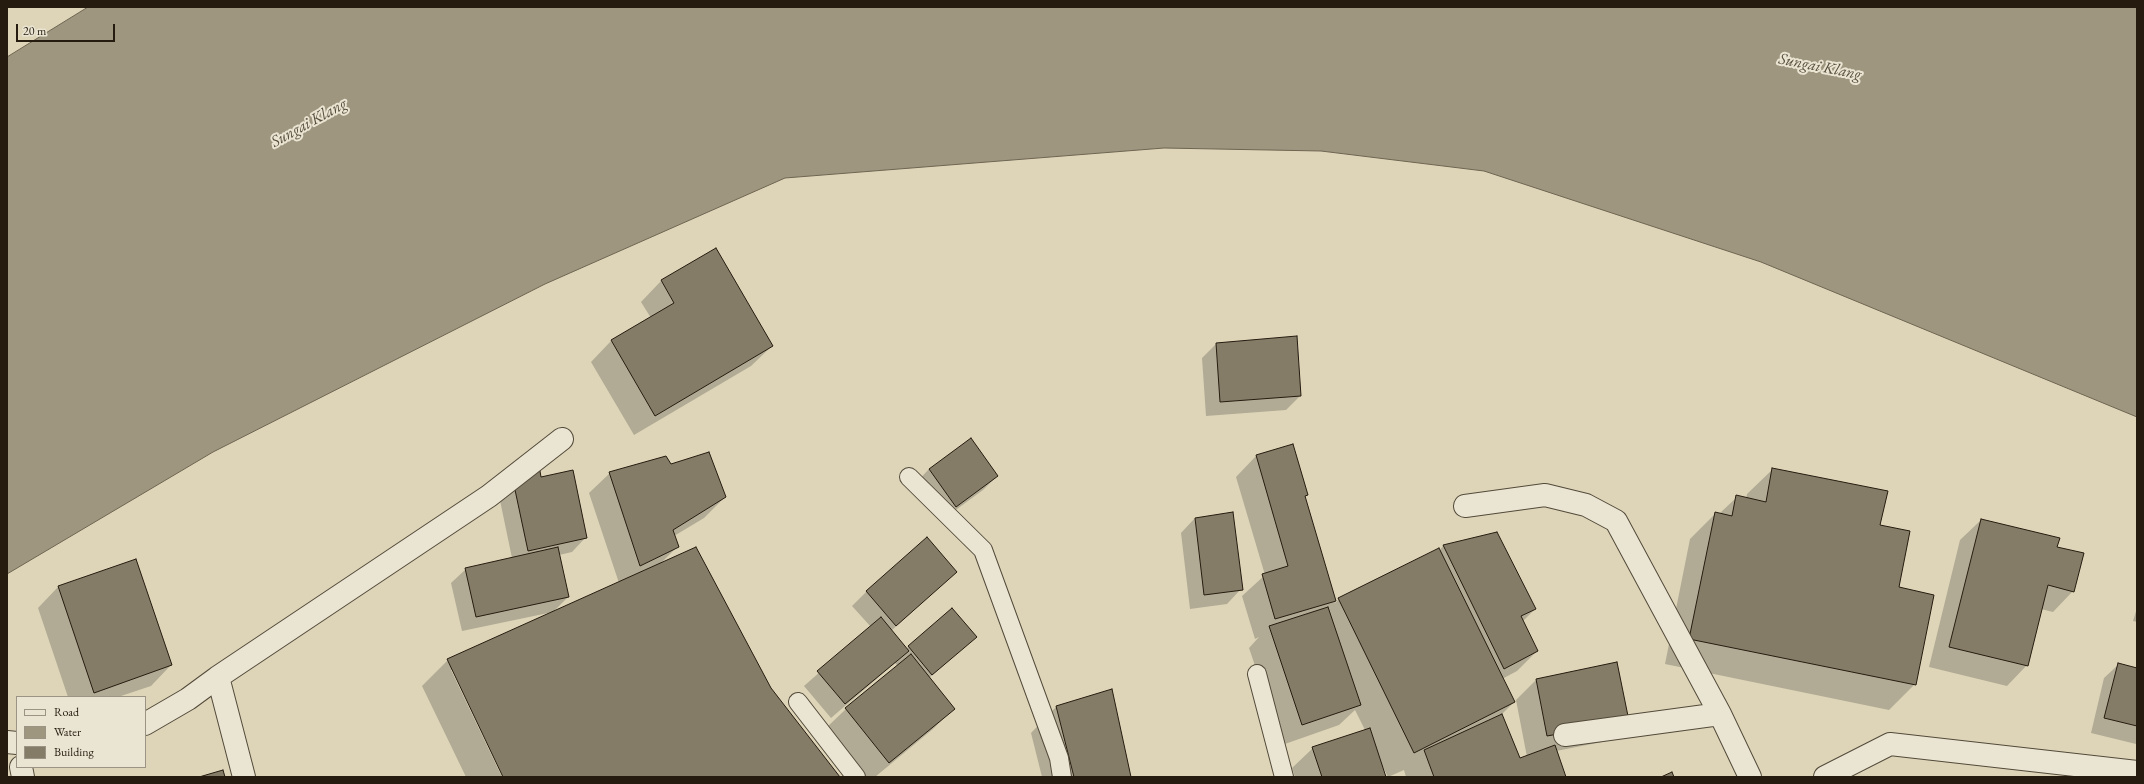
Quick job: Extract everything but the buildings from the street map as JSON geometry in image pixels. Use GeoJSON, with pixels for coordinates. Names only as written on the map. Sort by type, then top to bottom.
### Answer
{"type":"FeatureCollection","features":[{"type":"Feature","properties":{"kind":"street"},"geometry":{"type":"LineString","coordinates":[[146,723],[188,699],[218,677],[489,496],[562,440]]}},
{"type":"Feature","properties":{"kind":"street"},"geometry":{"type":"LineString","coordinates":[[1465,506],[1545,495],[1586,505],[1616,521],[1720,714],[1750,777]]}},
{"type":"Feature","properties":{"kind":"street"},"geometry":{"type":"LineString","coordinates":[[218,677],[244,777]]}},
{"type":"Feature","properties":{"kind":"street"},"geometry":{"type":"LineString","coordinates":[[1565,735],[1720,714]]}},
{"type":"Feature","properties":{"kind":"street"},"geometry":{"type":"LineString","coordinates":[[1825,777],[1890,744],[2137,772]]}},
{"type":"Feature","properties":{"kind":"lane"},"geometry":{"type":"LineString","coordinates":[[909,477],[983,550],[1059,758],[1062,777]]}},
{"type":"Feature","properties":{"kind":"lane"},"geometry":{"type":"LineString","coordinates":[[1257,674],[1284,777]]}},
{"type":"Feature","properties":{"kind":"lane"},"geometry":{"type":"LineString","coordinates":[[798,702],[856,777]]}},
{"type":"Feature","properties":{"kind":"water","name":"Sungai Klang"},"geometry":{"type":"Polygon","coordinates":[[[88,7],[2137,7],[2137,417],[1761,262],[1484,171],[1321,151],[1164,148],[785,178],[545,284],[213,452],[7,574],[7,57],[88,7]]]}}]}
